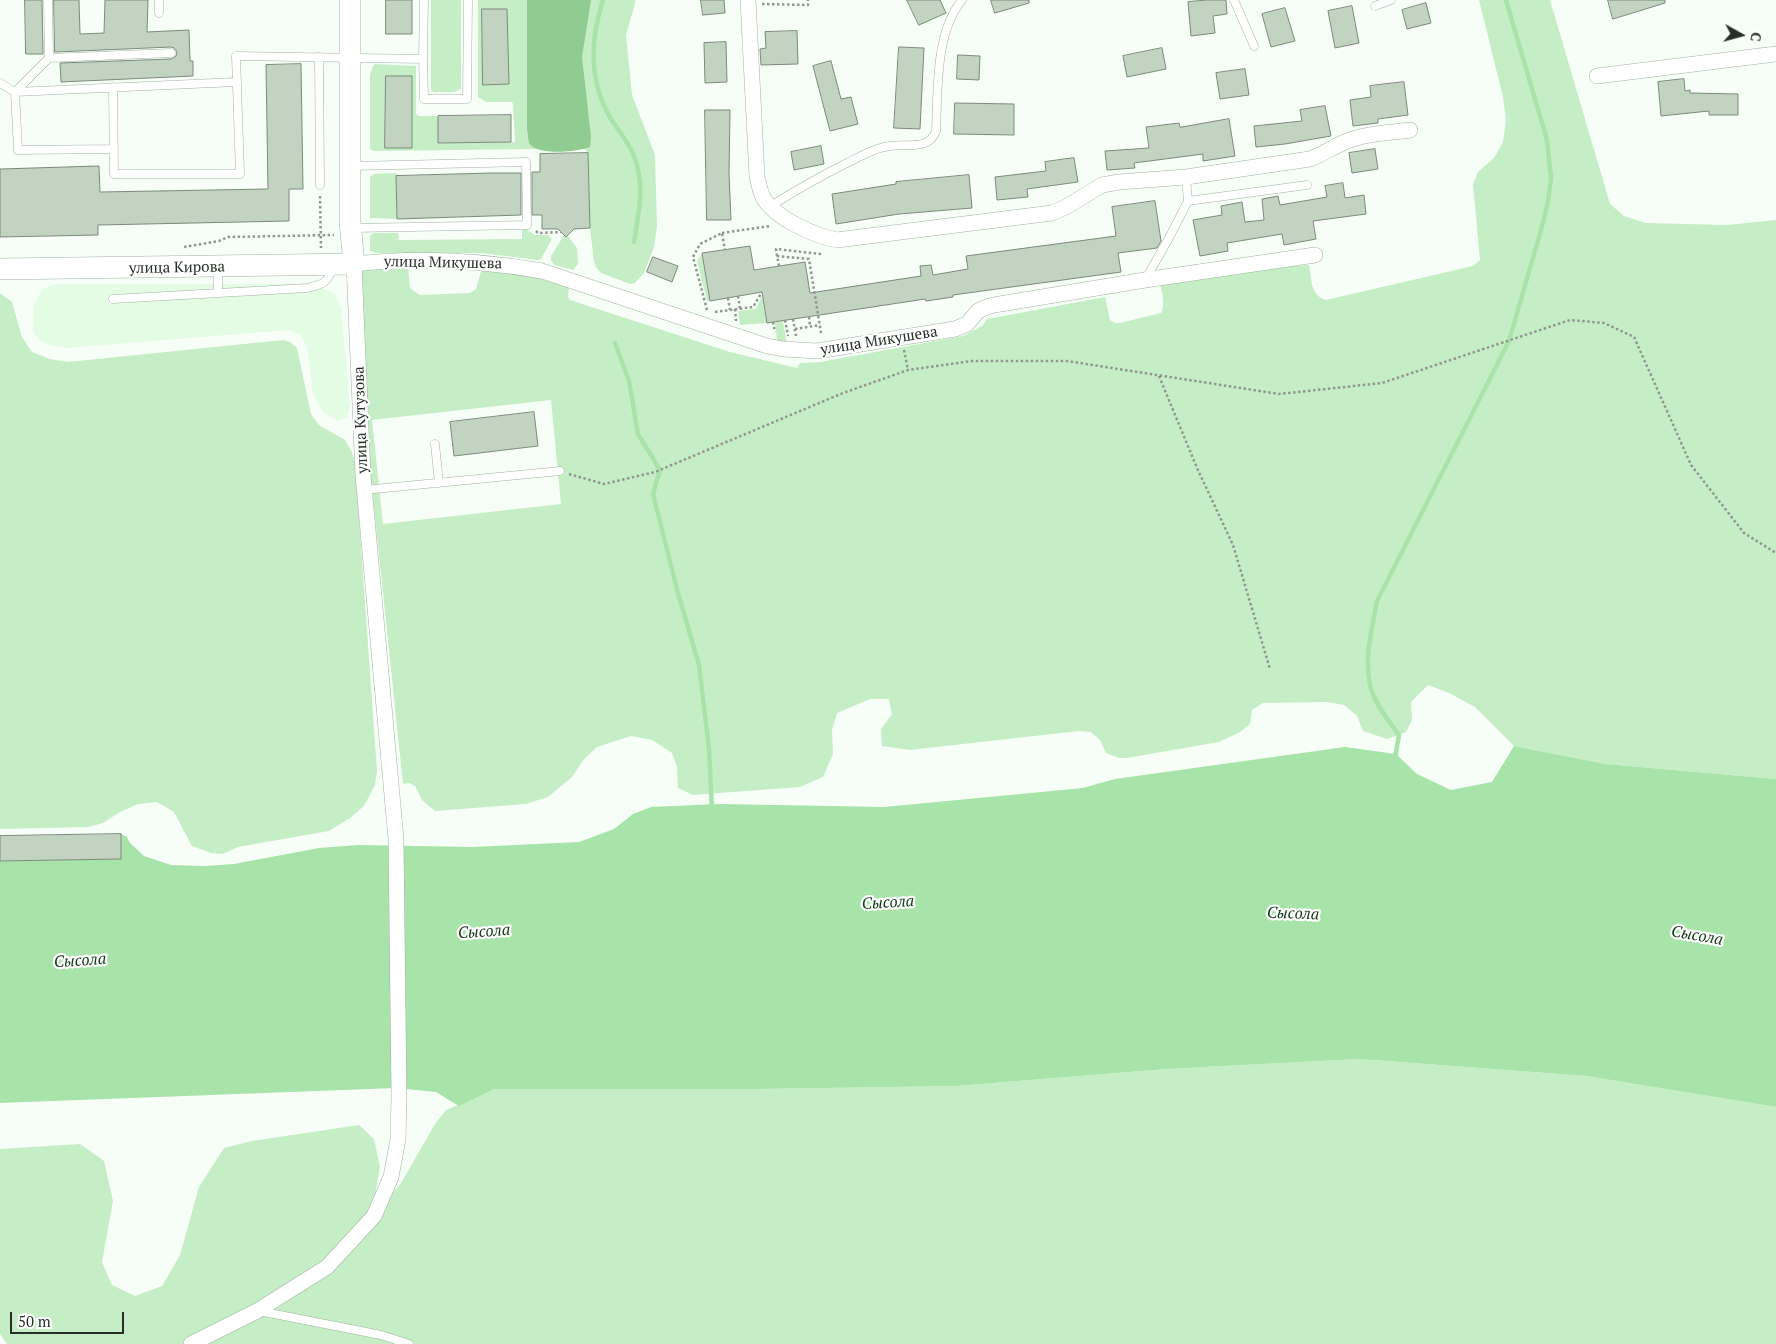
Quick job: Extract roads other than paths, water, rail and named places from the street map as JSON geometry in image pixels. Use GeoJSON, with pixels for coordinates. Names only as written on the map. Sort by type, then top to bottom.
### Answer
{"type":"FeatureCollection","features":[{"type":"Feature","properties":{"kind":"street","name":"улица Кутузова"},"geometry":{"type":"LineString","coordinates":[[191,1344],[257,1311],[328,1267],[374,1216],[391,1177],[398,1139],[396,839],[364,490],[336,260],[343,232],[350,166],[350,0]]}},
{"type":"Feature","properties":{"kind":"street"},"geometry":{"type":"LineString","coordinates":[[748,2],[757,177],[763,198],[770,206],[804,229],[822,237],[837,240],[1052,212],[1066,207],[1102,185],[1186,177],[1310,158],[1362,137],[1410,130]]}},
{"type":"Feature","properties":{"kind":"street"},"geometry":{"type":"LineString","coordinates":[[1597,76],[1776,54]]}},
{"type":"Feature","properties":{"kind":"street","name":"улица Микушева"},"geometry":{"type":"LineString","coordinates":[[336,260],[438,260],[513,265],[542,271],[767,346],[817,351],[955,329],[967,324],[984,308],[994,305],[1315,255]]}},
{"type":"Feature","properties":{"kind":"street","name":"улица Кирова"},"geometry":{"type":"LineString","coordinates":[[0,269],[218,267],[336,260]]}},
{"type":"Feature","properties":{"kind":"lane"},"geometry":{"type":"LineString","coordinates":[[48,0],[49,58]]}},
{"type":"Feature","properties":{"kind":"lane"},"geometry":{"type":"LineString","coordinates":[[159,0],[159,13]]}},
{"type":"Feature","properties":{"kind":"lane"},"geometry":{"type":"LineString","coordinates":[[424,0],[424,99],[467,99],[468,0]]}},
{"type":"Feature","properties":{"kind":"lane"},"geometry":{"type":"LineString","coordinates":[[770,206],[806,183],[873,150],[890,146],[926,144],[934,139],[940,66],[945,34],[955,8],[962,0]]}},
{"type":"Feature","properties":{"kind":"lane"},"geometry":{"type":"LineString","coordinates":[[1234,0],[1254,46]]}},
{"type":"Feature","properties":{"kind":"lane"},"geometry":{"type":"LineString","coordinates":[[1375,6],[1391,0]]}},
{"type":"Feature","properties":{"kind":"lane"},"geometry":{"type":"LineString","coordinates":[[114,150],[18,150],[15,92],[49,58],[171,53]]}},
{"type":"Feature","properties":{"kind":"lane"},"geometry":{"type":"LineString","coordinates":[[113,88],[114,174],[240,174],[236,56],[423,59],[423,56]]}},
{"type":"Feature","properties":{"kind":"lane"},"geometry":{"type":"LineString","coordinates":[[319,57],[320,185]]}},
{"type":"Feature","properties":{"kind":"lane"},"geometry":{"type":"LineString","coordinates":[[0,83],[15,92],[236,82]]}},
{"type":"Feature","properties":{"kind":"lane"},"geometry":{"type":"LineString","coordinates":[[343,232],[527,225],[526,162],[350,166]]}},
{"type":"Feature","properties":{"kind":"lane"},"geometry":{"type":"LineString","coordinates":[[1145,280],[1188,200],[1186,177]]}},
{"type":"Feature","properties":{"kind":"lane"},"geometry":{"type":"LineString","coordinates":[[1188,200],[1307,185]]}},
{"type":"Feature","properties":{"kind":"lane"},"geometry":{"type":"LineString","coordinates":[[113,299],[306,288],[322,285],[327,280],[336,260]]}},
{"type":"Feature","properties":{"kind":"lane"},"geometry":{"type":"LineString","coordinates":[[218,267],[218,293]]}},
{"type":"Feature","properties":{"kind":"lane"},"geometry":{"type":"LineString","coordinates":[[435,444],[439,483]]}},
{"type":"Feature","properties":{"kind":"lane"},"geometry":{"type":"LineString","coordinates":[[364,490],[560,471]]}},
{"type":"Feature","properties":{"kind":"lane"},"geometry":{"type":"LineString","coordinates":[[257,1311],[381,1335],[409,1344]]}},
{"type":"Feature","properties":{"kind":"water","name":"Сысола"},"geometry":{"type":"Polygon","coordinates":[[[1514,746],[1606,764],[1776,779],[1776,1107],[1586,1076],[1359,1059],[1167,1069],[956,1086],[759,1089],[494,1089],[459,1106],[436,1092],[396,1088],[0,1103],[0,861],[121,859],[121,834],[127,837],[130,843],[144,856],[171,865],[205,866],[234,864],[319,848],[358,845],[473,847],[579,842],[614,829],[633,814],[651,807],[720,804],[884,807],[1083,788],[1115,779],[1345,747],[1396,754],[1417,774],[1451,790],[1492,782],[1514,746]]]}},
{"type":"Feature","properties":{"kind":"waterway"},"geometry":{"type":"LineString","coordinates":[[603,0],[594,45],[595,76],[604,105],[630,147],[637,166],[640,194],[634,242]]}},
{"type":"Feature","properties":{"kind":"waterway"},"geometry":{"type":"LineString","coordinates":[[1395,758],[1399,735],[1374,698],[1368,674],[1369,643],[1377,601],[1509,341],[1548,202],[1551,178],[1547,140],[1506,0]]}},
{"type":"Feature","properties":{"kind":"waterway"},"geometry":{"type":"LineString","coordinates":[[615,343],[629,381],[638,434],[660,470],[653,494],[678,593],[699,665],[709,749],[712,809]]}}]}
